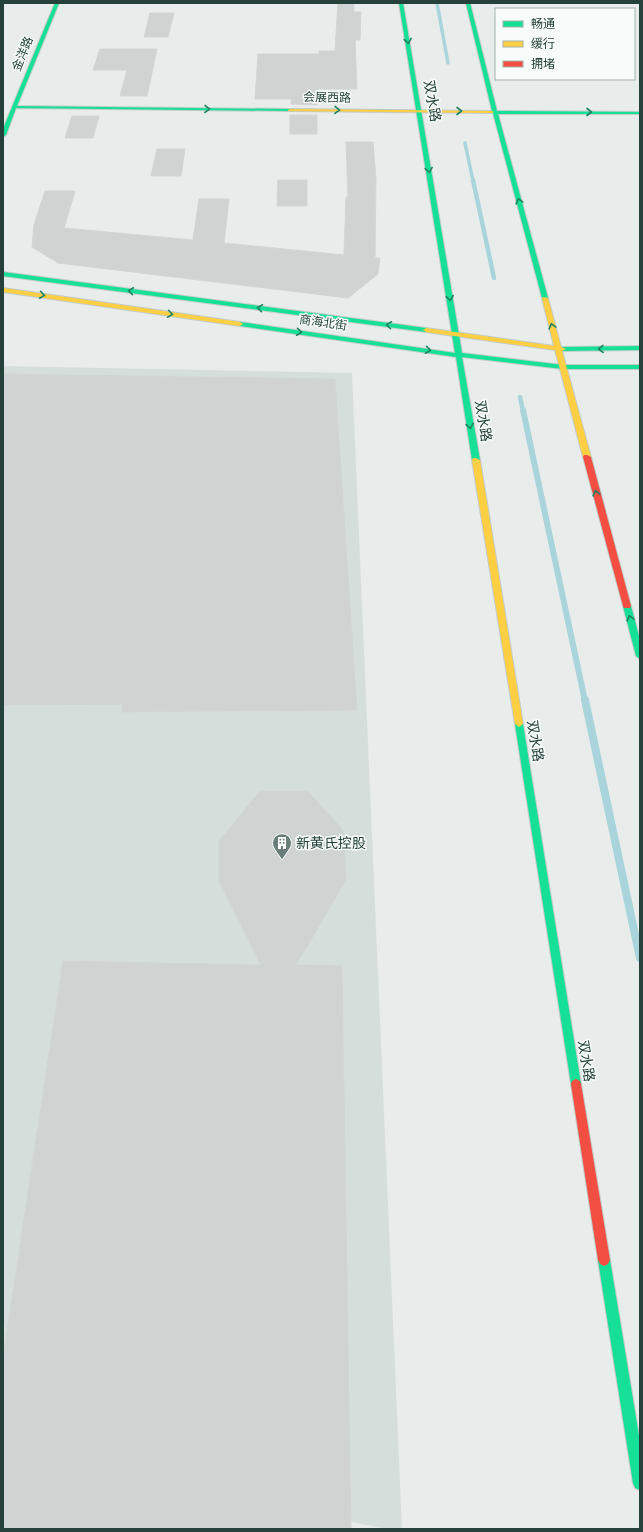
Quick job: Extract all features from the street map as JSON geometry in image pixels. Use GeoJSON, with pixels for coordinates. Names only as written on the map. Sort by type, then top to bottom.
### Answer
{"type":"FeatureCollection","features":[{"type":"Feature","properties":{"kind":"main road","name":"金洋路"},"geometry":{"type":"LineString","coordinates":[[3,135],[57,3]]}},
{"type":"Feature","properties":{"kind":"main road","name":"双水路"},"geometry":{"type":"LineString","coordinates":[[401,3],[456,334],[458,355],[640,1483]]}},
{"type":"Feature","properties":{"kind":"main road"},"geometry":{"type":"LineString","coordinates":[[468,3],[558,350],[640,656]]}},
{"type":"Feature","properties":{"kind":"main road","name":"会展西路"},"geometry":{"type":"LineString","coordinates":[[16,104],[419,107],[640,105]]}},
{"type":"Feature","properties":{"kind":"main road","name":"会展西路"},"geometry":{"type":"LineString","coordinates":[[494,107],[640,113]]}},
{"type":"Feature","properties":{"kind":"main road","name":"商海北街"},"geometry":{"type":"LineString","coordinates":[[3,274],[456,334],[558,350],[640,348]]}},
{"type":"Feature","properties":{"kind":"main road","name":"商海北街"},"geometry":{"type":"LineString","coordinates":[[3,290],[458,355],[563,367],[640,367]]}},
{"type":"Feature","properties":{"kind":"shaded area"},"geometry":{"type":"Polygon","coordinates":[[[3,366],[352,373],[402,1529],[385,1529],[3,1447],[3,366]]]}},
{"type":"Feature","properties":{"kind":"building"},"geometry":{"type":"Polygon","coordinates":[[[338,3],[354,3],[354,12],[361,12],[360,40],[355,40],[357,89],[317,89],[317,105],[291,104],[291,99],[255,99],[258,54],[319,54],[319,51],[335,51],[338,3]]]}},
{"type":"Feature","properties":{"kind":"building"},"geometry":{"type":"Polygon","coordinates":[[[150,13],[174,13],[168,37],[144,37],[150,13]]]}},
{"type":"Feature","properties":{"kind":"building"},"geometry":{"type":"Polygon","coordinates":[[[100,49],[157,49],[147,96],[120,96],[127,70],[93,70],[100,49]]]}},
{"type":"Feature","properties":{"kind":"building"},"geometry":{"type":"Polygon","coordinates":[[[290,115],[317,115],[317,134],[290,134],[290,115]]]}},
{"type":"Feature","properties":{"kind":"building"},"geometry":{"type":"Polygon","coordinates":[[[72,116],[99,116],[93,138],[65,138],[72,116]]]}},
{"type":"Feature","properties":{"kind":"building"},"geometry":{"type":"Polygon","coordinates":[[[346,142],[373,142],[376,179],[375,258],[380,258],[378,274],[348,298],[58,263],[32,247],[34,225],[45,191],[75,191],[64,228],[193,240],[199,199],[229,199],[224,243],[344,255],[346,197],[348,197],[346,142]]]}},
{"type":"Feature","properties":{"kind":"building"},"geometry":{"type":"Polygon","coordinates":[[[157,149],[185,149],[181,176],[151,176],[157,149]]]}},
{"type":"Feature","properties":{"kind":"building"},"geometry":{"type":"Polygon","coordinates":[[[278,180],[307,180],[307,206],[277,206],[278,180]]]}},
{"type":"Feature","properties":{"kind":"building"},"geometry":{"type":"Polygon","coordinates":[[[3,374],[335,379],[357,710],[122,712],[123,704],[3,705],[3,374]]]}},
{"type":"Feature","properties":{"kind":"building"},"geometry":{"type":"Polygon","coordinates":[[[260,791],[307,791],[343,830],[346,880],[296,965],[342,966],[351,1529],[3,1529],[3,1358],[63,961],[261,965],[219,881],[219,841],[260,791]]]}},
{"type":"Feature","properties":{"kind":"waterway"},"geometry":{"type":"LineString","coordinates":[[437,3],[448,63]]}},
{"type":"Feature","properties":{"kind":"waterway"},"geometry":{"type":"LineString","coordinates":[[465,143],[473,181]]}},
{"type":"Feature","properties":{"kind":"waterway"},"geometry":{"type":"LineString","coordinates":[[473,180],[494,278]]}},
{"type":"Feature","properties":{"kind":"waterway"},"geometry":{"type":"LineString","coordinates":[[520,397],[523,411]]}},
{"type":"Feature","properties":{"kind":"waterway"},"geometry":{"type":"LineString","coordinates":[[523,410],[585,701]]}},
{"type":"Feature","properties":{"kind":"waterway"},"geometry":{"type":"LineString","coordinates":[[585,700],[640,958]]}},
{"type":"Feature","properties":{"kind":"traffic: fast"},"geometry":{"type":"LineString","coordinates":[[3,135],[57,3]]}},
{"type":"Feature","properties":{"kind":"traffic: fast"},"geometry":{"type":"LineString","coordinates":[[401,3],[476,460]]}},
{"type":"Feature","properties":{"kind":"traffic: fast"},"geometry":{"type":"LineString","coordinates":[[468,3],[495,112],[545,298]]}},
{"type":"Feature","properties":{"kind":"traffic: fast"},"geometry":{"type":"LineString","coordinates":[[14,107],[290,110]]}},
{"type":"Feature","properties":{"kind":"traffic: fast"},"geometry":{"type":"LineString","coordinates":[[492,112],[640,113]]}},
{"type":"Feature","properties":{"kind":"traffic: fast"},"geometry":{"type":"LineString","coordinates":[[3,274],[426,330]]}},
{"type":"Feature","properties":{"kind":"traffic: fast"},"geometry":{"type":"LineString","coordinates":[[240,324],[458,355],[563,367],[640,367]]}},
{"type":"Feature","properties":{"kind":"traffic: fast"},"geometry":{"type":"LineString","coordinates":[[563,349],[640,348]]}},
{"type":"Feature","properties":{"kind":"traffic: fast"},"geometry":{"type":"LineString","coordinates":[[627,606],[640,656]]}},
{"type":"Feature","properties":{"kind":"traffic: fast"},"geometry":{"type":"LineString","coordinates":[[519,724],[576,1084]]}},
{"type":"Feature","properties":{"kind":"traffic: fast"},"geometry":{"type":"LineString","coordinates":[[604,1260],[640,1483]]}},
{"type":"Feature","properties":{"kind":"traffic: slow"},"geometry":{"type":"LineString","coordinates":[[290,110],[492,112]]}},
{"type":"Feature","properties":{"kind":"traffic: slow"},"geometry":{"type":"LineString","coordinates":[[3,290],[240,324]]}},
{"type":"Feature","properties":{"kind":"traffic: slow"},"geometry":{"type":"LineString","coordinates":[[545,298],[587,457]]}},
{"type":"Feature","properties":{"kind":"traffic: slow"},"geometry":{"type":"LineString","coordinates":[[426,330],[563,349]]}},
{"type":"Feature","properties":{"kind":"traffic: slow"},"geometry":{"type":"LineString","coordinates":[[476,460],[519,724]]}},
{"type":"Feature","properties":{"kind":"traffic: jam"},"geometry":{"type":"LineString","coordinates":[[587,457],[627,606]]}},
{"type":"Feature","properties":{"kind":"traffic: jam"},"geometry":{"type":"LineString","coordinates":[[576,1084],[604,1260]]}},
{"type":"Feature","properties":{"kind":"place","name":"新黄氏控股"},"geometry":{"type":"Point","coordinates":[282,860]}}]}
